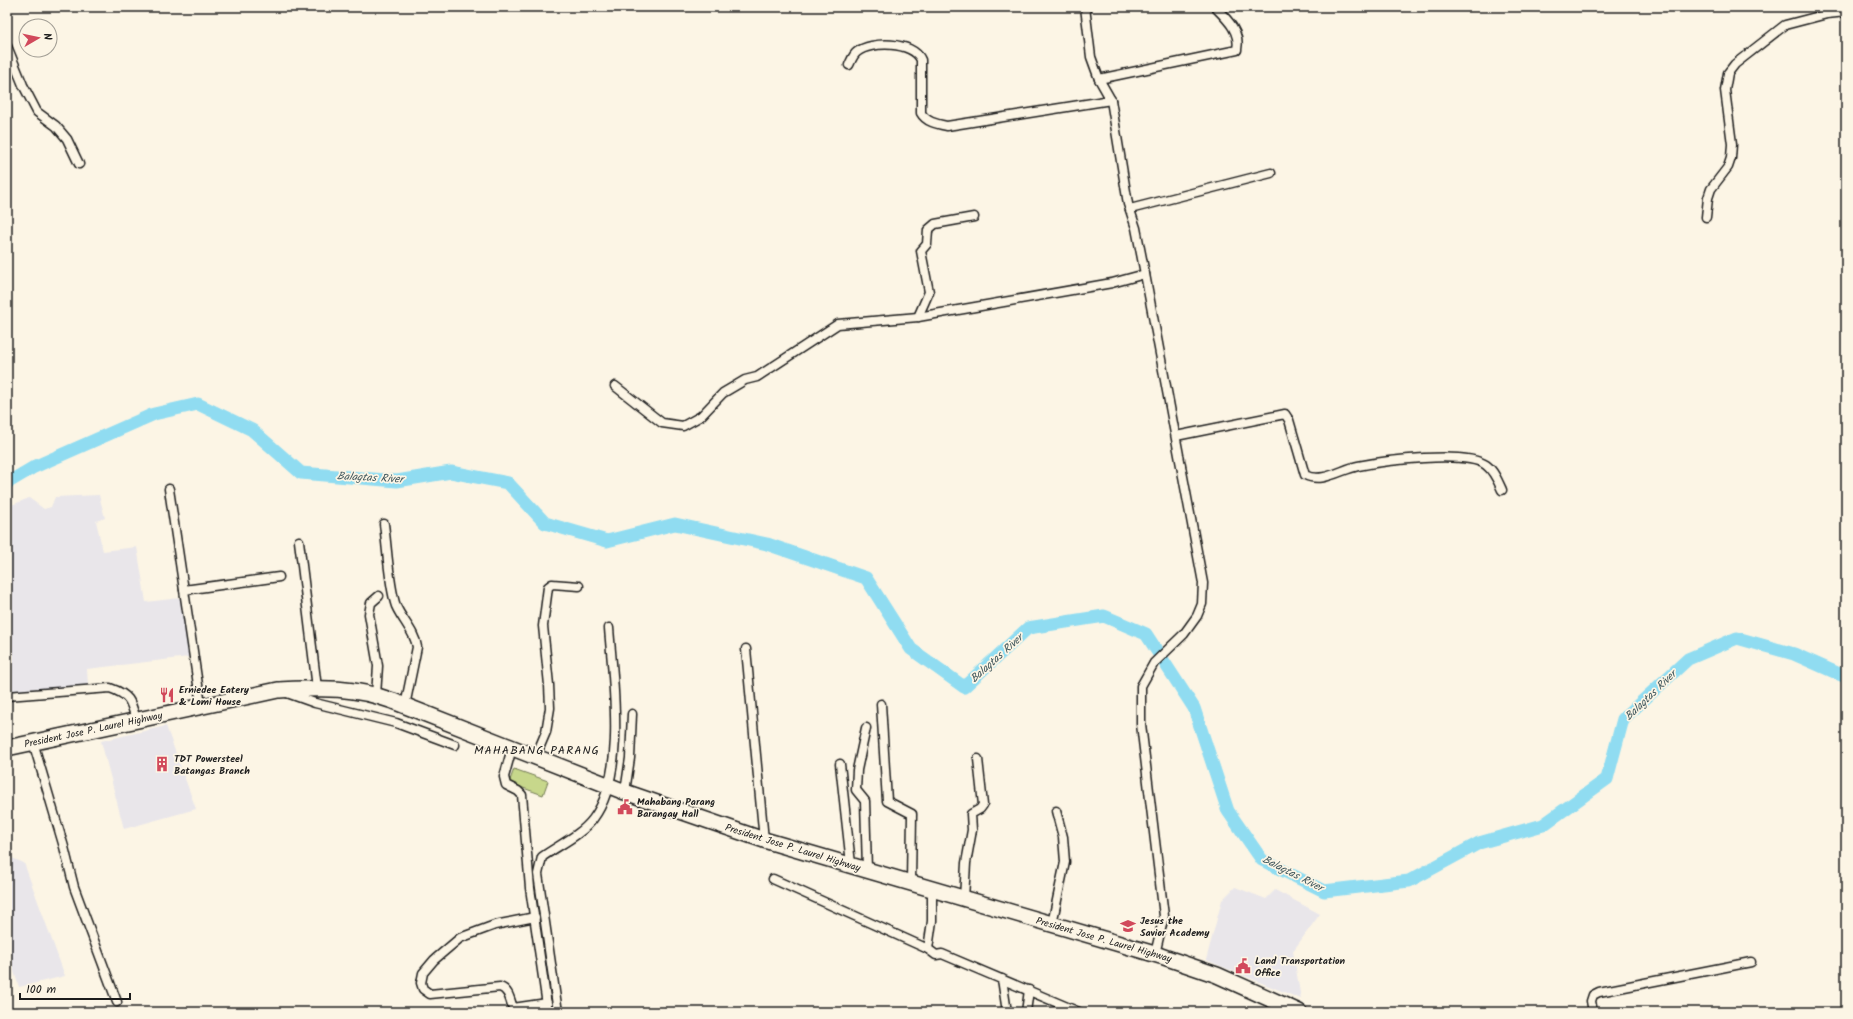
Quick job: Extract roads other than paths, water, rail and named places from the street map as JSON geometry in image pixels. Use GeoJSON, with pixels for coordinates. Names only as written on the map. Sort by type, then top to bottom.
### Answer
{"type":"FeatureCollection","features":[{"type":"Feature","properties":{"kind":"highway","name":"President Jose P. Laurel Highway"},"geometry":{"type":"LineString","coordinates":[[7,748],[278,690],[317,688],[361,690],[376,694],[608,786],[764,840],[851,864],[964,899],[1155,954],[1217,975],[1299,1012]]}},
{"type":"Feature","properties":{"kind":"street"},"geometry":{"type":"LineString","coordinates":[[1085,7],[1091,57],[1099,79],[1111,100],[1130,209],[1136,228],[1146,274],[1203,583],[1202,604],[1197,616],[1184,634],[1154,663],[1141,686],[1140,697],[1164,916],[1155,954]]}},
{"type":"Feature","properties":{"kind":"street"},"geometry":{"type":"LineString","coordinates":[[1099,79],[1238,50],[1237,36],[1233,25],[1215,7]]}},
{"type":"Feature","properties":{"kind":"street"},"geometry":{"type":"LineString","coordinates":[[1706,217],[1708,198],[1711,189],[1728,167],[1732,158],[1732,144],[1725,90],[1728,73],[1735,64],[1785,25],[1827,14],[1846,12]]}},
{"type":"Feature","properties":{"kind":"street"},"geometry":{"type":"LineString","coordinates":[[848,65],[856,53],[861,50],[892,44],[908,47],[919,55],[921,60],[921,112],[924,117],[931,122],[947,126],[1111,100]]}},
{"type":"Feature","properties":{"kind":"street"},"geometry":{"type":"LineString","coordinates":[[7,46],[23,85],[37,112],[60,130],[67,139],[79,164]]}},
{"type":"Feature","properties":{"kind":"street"},"geometry":{"type":"LineString","coordinates":[[1130,209],[1271,173]]}},
{"type":"Feature","properties":{"kind":"street"},"geometry":{"type":"LineString","coordinates":[[918,317],[929,292],[921,251],[927,244],[928,230],[935,224],[974,217]]}},
{"type":"Feature","properties":{"kind":"street"},"geometry":{"type":"LineString","coordinates":[[615,386],[662,423],[683,426],[701,416],[723,392],[744,380],[757,377],[838,324],[918,317],[1112,283],[1146,274]]}},
{"type":"Feature","properties":{"kind":"street"},"geometry":{"type":"LineString","coordinates":[[1176,436],[1285,414],[1289,420],[1305,475],[1309,478],[1335,474],[1357,466],[1411,458],[1469,458],[1485,464],[1496,476],[1502,490]]}},
{"type":"Feature","properties":{"kind":"street"},"geometry":{"type":"LineString","coordinates":[[169,489],[201,706]]}},
{"type":"Feature","properties":{"kind":"street"},"geometry":{"type":"LineString","coordinates":[[384,524],[396,606],[407,628],[416,640],[417,647],[406,706]]}},
{"type":"Feature","properties":{"kind":"street"},"geometry":{"type":"LineString","coordinates":[[299,541],[317,688]]}},
{"type":"Feature","properties":{"kind":"street"},"geometry":{"type":"LineString","coordinates":[[184,590],[278,577]]}},
{"type":"Feature","properties":{"kind":"street"},"geometry":{"type":"LineString","coordinates":[[535,758],[546,732],[550,708],[549,685],[542,626],[548,587],[552,584],[579,586]]}},
{"type":"Feature","properties":{"kind":"street"},"geometry":{"type":"LineString","coordinates":[[376,694],[378,666],[369,614],[371,603],[379,596]]}},
{"type":"Feature","properties":{"kind":"street"},"geometry":{"type":"LineString","coordinates":[[558,1012],[538,874],[542,857],[584,829],[594,818],[604,799],[608,786],[613,768],[615,721],[609,628]]}},
{"type":"Feature","properties":{"kind":"street"},"geometry":{"type":"LineString","coordinates":[[746,649],[764,840]]}},
{"type":"Feature","properties":{"kind":"street"},"geometry":{"type":"LineString","coordinates":[[7,696],[110,688],[125,694],[132,706],[136,720]]}},
{"type":"Feature","properties":{"kind":"street"},"geometry":{"type":"LineString","coordinates":[[278,690],[315,703],[396,723],[455,744]]}},
{"type":"Feature","properties":{"kind":"street"},"geometry":{"type":"LineString","coordinates":[[881,704],[887,801],[912,814],[911,883]]}},
{"type":"Feature","properties":{"kind":"street"},"geometry":{"type":"LineString","coordinates":[[625,792],[630,758],[632,714]]}},
{"type":"Feature","properties":{"kind":"street"},"geometry":{"type":"LineString","coordinates":[[866,728],[857,770],[856,790],[865,801],[867,869]]}},
{"type":"Feature","properties":{"kind":"street"},"geometry":{"type":"LineString","coordinates":[[33,742],[64,847],[74,887],[117,1002]]}},
{"type":"Feature","properties":{"kind":"street"},"geometry":{"type":"LineString","coordinates":[[512,748],[504,782],[506,785],[518,791],[522,795],[530,888],[548,1012]]}},
{"type":"Feature","properties":{"kind":"street"},"geometry":{"type":"LineString","coordinates":[[964,899],[966,863],[972,830],[971,814],[980,809],[983,804],[978,759]]}},
{"type":"Feature","properties":{"kind":"street"},"geometry":{"type":"LineString","coordinates":[[840,764],[851,864]]}},
{"type":"Feature","properties":{"kind":"street"},"geometry":{"type":"LineString","coordinates":[[1052,924],[1065,862],[1063,836],[1056,811]]}},
{"type":"Feature","properties":{"kind":"street"},"geometry":{"type":"LineString","coordinates":[[773,879],[928,949],[936,955],[942,954],[1079,1012]]}},
{"type":"Feature","properties":{"kind":"street"},"geometry":{"type":"LineString","coordinates":[[928,949],[932,921],[932,889]]}},
{"type":"Feature","properties":{"kind":"street"},"geometry":{"type":"LineString","coordinates":[[535,916],[495,925],[460,938],[434,960],[423,973],[421,979],[423,989],[430,994],[504,989],[512,1010],[546,1003]]}},
{"type":"Feature","properties":{"kind":"street"},"geometry":{"type":"LineString","coordinates":[[1593,1012],[1591,1001],[1593,995],[1599,992],[1751,962]]}},
{"type":"Feature","properties":{"kind":"street"},"geometry":{"type":"LineString","coordinates":[[1002,979],[1007,1012]]}},
{"type":"Feature","properties":{"kind":"street"},"geometry":{"type":"LineString","coordinates":[[1026,1012],[1029,990]]}},
{"type":"Feature","properties":{"kind":"waterway","name":"Balagtas River"},"geometry":{"type":"LineString","coordinates":[[7,483],[34,467],[154,414],[198,404],[252,430],[301,473],[397,481],[451,472],[508,483],[545,523],[607,541],[675,524],[767,544],[866,578],[911,649],[964,687],[1028,628],[1104,616],[1146,634],[1194,708],[1228,811],[1262,860],[1324,891],[1409,881],[1479,843],[1543,825],[1607,779],[1623,719],[1688,659],[1737,638],[1794,654],[1846,677]]}},
{"type":"Feature","properties":{"kind":"place","name":"Erniedee Eatery & Lomi House"},"geometry":{"type":"Point","coordinates":[167,695]}},
{"type":"Feature","properties":{"kind":"place","name":"TDT Powersteel Batangas Branch"},"geometry":{"type":"Point","coordinates":[162,764]}},
{"type":"Feature","properties":{"kind":"place","name":"Mahabang Parang Barangay Hall"},"geometry":{"type":"Point","coordinates":[625,807]}},
{"type":"Feature","properties":{"kind":"place","name":"Jesus the Savior Academy"},"geometry":{"type":"Point","coordinates":[1128,926]}},
{"type":"Feature","properties":{"kind":"place","name":"Land Transportation Office"},"geometry":{"type":"Point","coordinates":[1243,966]}},
{"type":"Feature","properties":{"kind":"district","name":"MAHABANG PARANG"},"geometry":{"type":"Point","coordinates":[537,750]}}]}
